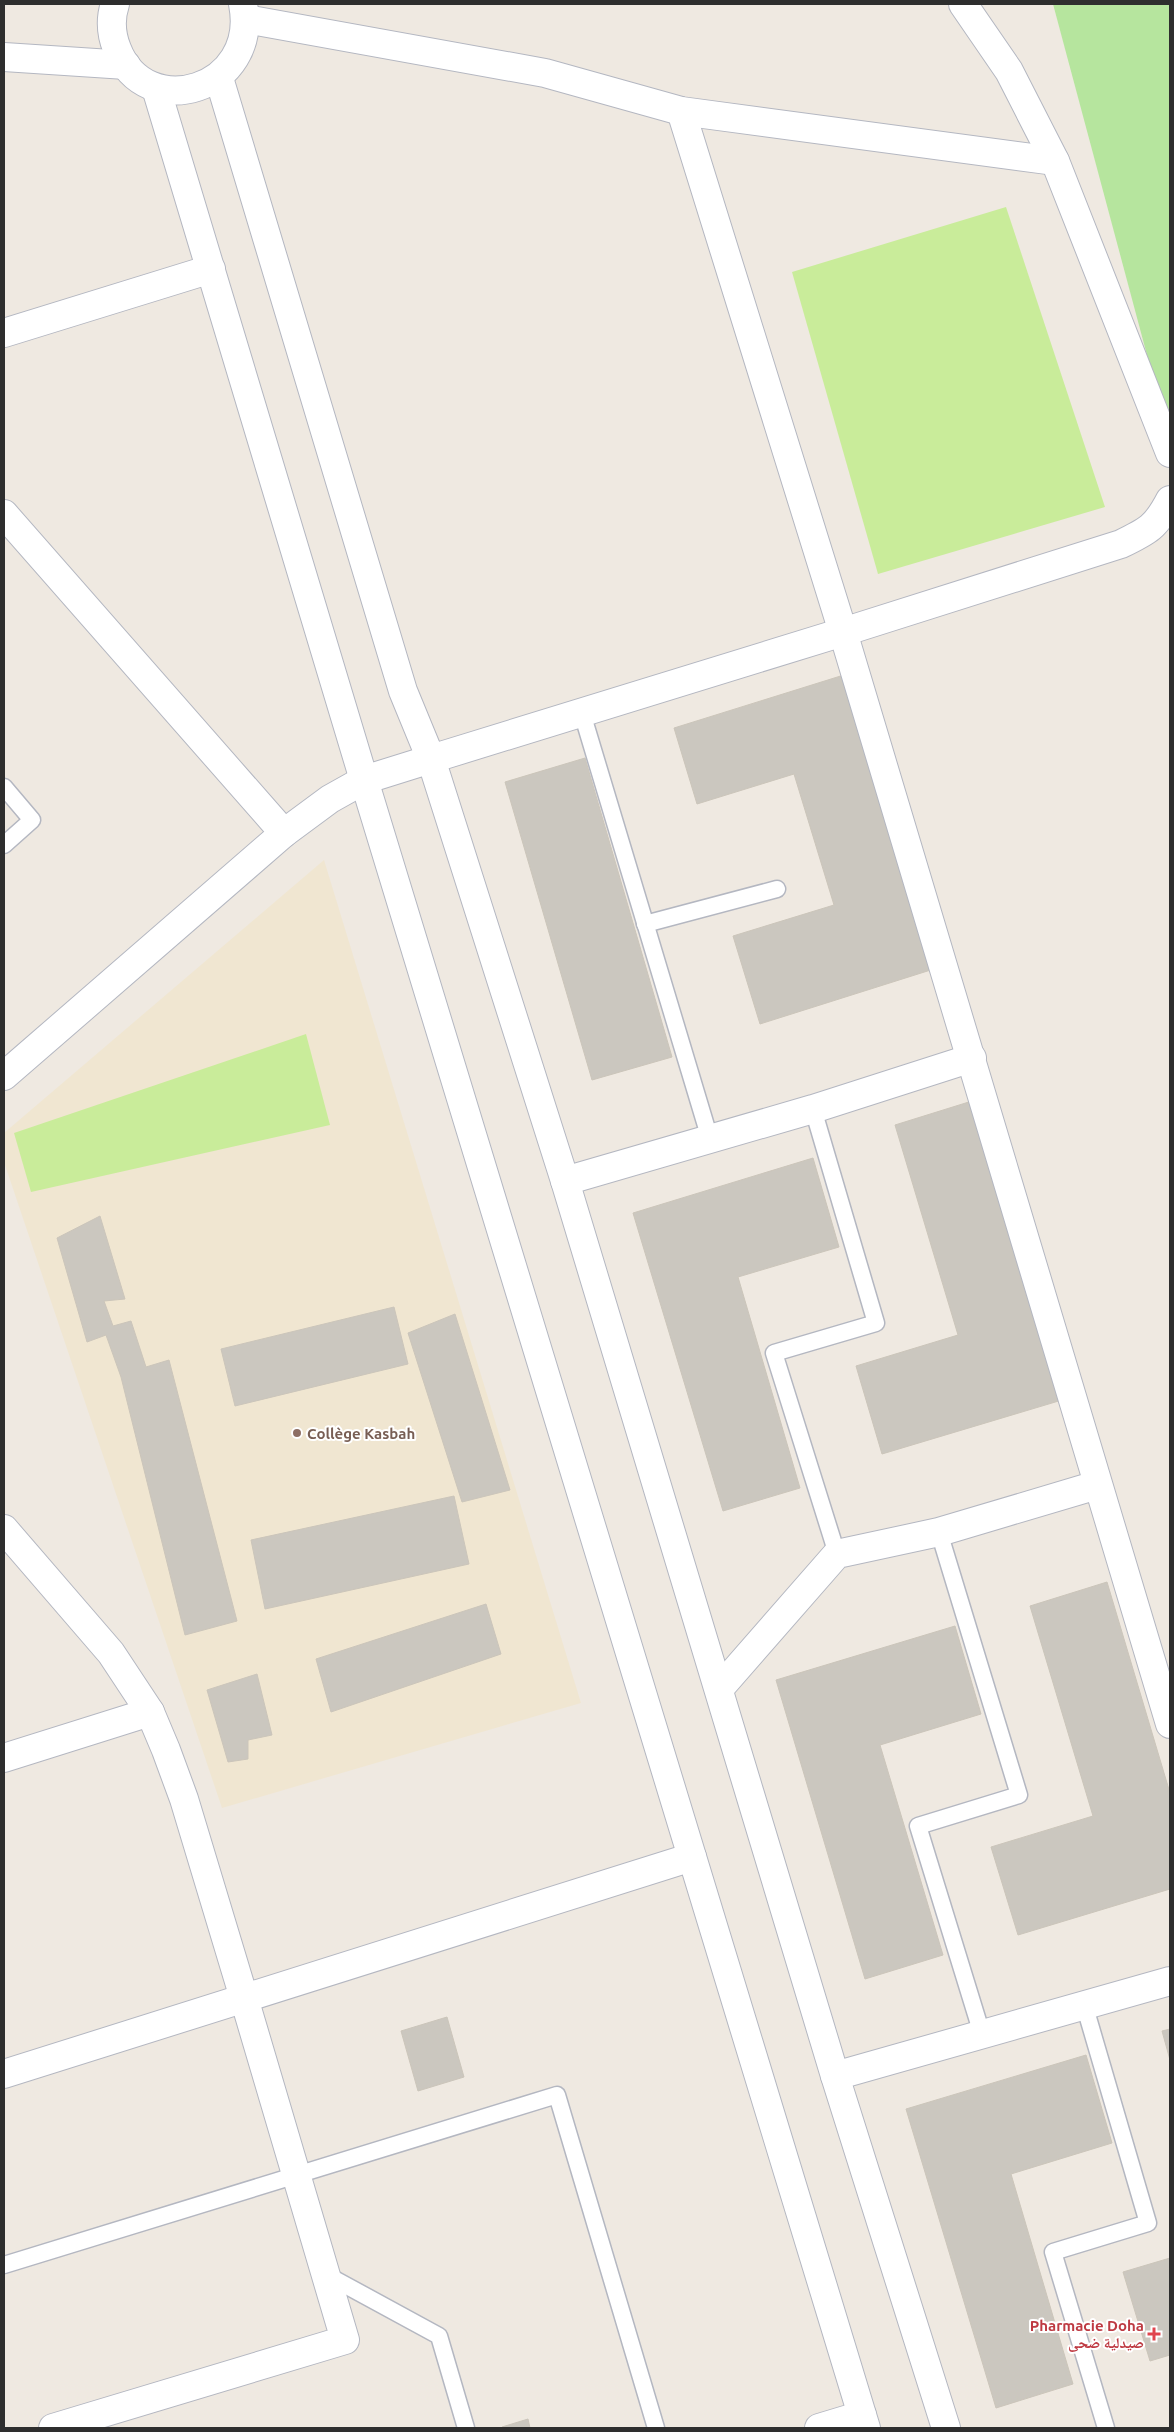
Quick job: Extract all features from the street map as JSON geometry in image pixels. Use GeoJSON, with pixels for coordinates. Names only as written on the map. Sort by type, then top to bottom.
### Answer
{"type":"FeatureCollection","features":[{"type":"Feature","properties":{"kind":"street"},"geometry":{"type":"LineString","coordinates":[[115,4],[112,24],[113,38],[126,65],[136,76],[156,88],[188,89],[201,86],[219,78],[234,60],[243,43],[245,11],[545,73],[681,111],[1055,160]]}},
{"type":"Feature","properties":{"kind":"street"},"geometry":{"type":"LineString","coordinates":[[963,4],[1009,71],[1055,160],[1170,453]]}},
{"type":"Feature","properties":{"kind":"street"},"geometry":{"type":"LineString","coordinates":[[4,57],[126,65]]}},
{"type":"Feature","properties":{"kind":"street"},"geometry":{"type":"LineString","coordinates":[[219,78],[403,691],[431,759],[565,1181],[836,2076],[946,2428]]}},
{"type":"Feature","properties":{"kind":"street"},"geometry":{"type":"LineString","coordinates":[[156,88],[364,780],[864,2422],[819,2428]]}},
{"type":"Feature","properties":{"kind":"street"},"geometry":{"type":"LineString","coordinates":[[681,111],[843,632],[1170,1724]]}},
{"type":"Feature","properties":{"kind":"street"},"geometry":{"type":"LineString","coordinates":[[4,333],[211,269]]}},
{"type":"Feature","properties":{"kind":"street"},"geometry":{"type":"LineString","coordinates":[[4,1076],[284,833],[330,799],[364,780],[1121,544],[1146,532],[1161,517],[1170,500]]}},
{"type":"Feature","properties":{"kind":"street"},"geometry":{"type":"LineString","coordinates":[[4,514],[284,833]]}},
{"type":"Feature","properties":{"kind":"street"},"geometry":{"type":"LineString","coordinates":[[565,1181],[813,1109],[972,1058]]}},
{"type":"Feature","properties":{"kind":"street"},"geometry":{"type":"LineString","coordinates":[[719,1689],[837,1554],[940,1532],[1097,1485]]}},
{"type":"Feature","properties":{"kind":"street"},"geometry":{"type":"LineString","coordinates":[[4,1529],[110,1653],[150,1712],[184,1799],[345,2340],[114,2420],[53,2428]]}},
{"type":"Feature","properties":{"kind":"street"},"geometry":{"type":"LineString","coordinates":[[4,1758],[150,1712]]}},
{"type":"Feature","properties":{"kind":"street"},"geometry":{"type":"LineString","coordinates":[[4,2074],[692,1857]]}},
{"type":"Feature","properties":{"kind":"street"},"geometry":{"type":"LineString","coordinates":[[836,2076],[1170,1981]]}},
{"type":"Feature","properties":{"kind":"lane"},"geometry":{"type":"LineString","coordinates":[[582,713],[710,1139]]}},
{"type":"Feature","properties":{"kind":"lane"},"geometry":{"type":"LineString","coordinates":[[4,787],[32,820],[4,845]]}},
{"type":"Feature","properties":{"kind":"lane"},"geometry":{"type":"LineString","coordinates":[[645,924],[777,889]]}},
{"type":"Feature","properties":{"kind":"lane"},"geometry":{"type":"LineString","coordinates":[[813,1109],[876,1323],[774,1352],[837,1554]]}},
{"type":"Feature","properties":{"kind":"lane"},"geometry":{"type":"LineString","coordinates":[[940,1532],[1019,1795],[918,1826],[982,2034]]}},
{"type":"Feature","properties":{"kind":"lane"},"geometry":{"type":"LineString","coordinates":[[1084,2004],[1148,2223],[1053,2252],[1106,2428]]}},
{"type":"Feature","properties":{"kind":"lane"},"geometry":{"type":"LineString","coordinates":[[4,2266],[557,2095],[656,2428]]}},
{"type":"Feature","properties":{"kind":"lane"},"geometry":{"type":"LineString","coordinates":[[325,2274],[439,2336],[466,2428]]}},
{"type":"Feature","properties":{"kind":"shaded area","name":"Collège Kasbah"},"geometry":{"type":"Polygon","coordinates":[[[324,860],[581,1703],[222,1808],[4,1162],[4,1133],[324,860]]]}},
{"type":"Feature","properties":{"kind":"green space"},"geometry":{"type":"Polygon","coordinates":[[[1053,4],[1170,4],[1170,441],[1053,4]]]}},
{"type":"Feature","properties":{"kind":"green space"},"geometry":{"type":"Polygon","coordinates":[[[1006,207],[1105,507],[878,574],[792,272],[1006,207]]]}},
{"type":"Feature","properties":{"kind":"green space"},"geometry":{"type":"Polygon","coordinates":[[[306,1034],[330,1125],[31,1192],[14,1133],[306,1034]]]}},
{"type":"Feature","properties":{"kind":"building"},"geometry":{"type":"Polygon","coordinates":[[[847,674],[937,968],[760,1024],[733,936],[834,905],[794,774],[697,804],[674,728],[847,674]]]}},
{"type":"Feature","properties":{"kind":"building"},"geometry":{"type":"Polygon","coordinates":[[[585,758],[672,1057],[592,1080],[505,782],[585,758]]]}},
{"type":"Feature","properties":{"kind":"building"},"geometry":{"type":"Polygon","coordinates":[[[972,1101],[1062,1400],[882,1454],[856,1366],[958,1335],[895,1125],[972,1101]]]}},
{"type":"Feature","properties":{"kind":"building"},"geometry":{"type":"Polygon","coordinates":[[[813,1158],[839,1247],[738,1277],[800,1488],[723,1511],[633,1213],[813,1158]]]}},
{"type":"Feature","properties":{"kind":"building"},"geometry":{"type":"Polygon","coordinates":[[[100,1216],[125,1299],[104,1301],[113,1326],[131,1321],[146,1367],[169,1360],[237,1621],[185,1635],[121,1377],[106,1335],[87,1342],[57,1238],[100,1216]]]}},
{"type":"Feature","properties":{"kind":"building"},"geometry":{"type":"Polygon","coordinates":[[[394,1307],[408,1364],[235,1406],[221,1349],[394,1307]]]}},
{"type":"Feature","properties":{"kind":"building"},"geometry":{"type":"Polygon","coordinates":[[[455,1314],[510,1490],[462,1502],[408,1333],[455,1314]]]}},
{"type":"Feature","properties":{"kind":"building"},"geometry":{"type":"Polygon","coordinates":[[[454,1496],[469,1564],[265,1609],[251,1540],[454,1496]]]}},
{"type":"Feature","properties":{"kind":"building"},"geometry":{"type":"Polygon","coordinates":[[[1107,1582],[1170,1793],[1170,1889],[1018,1935],[991,1847],[1093,1816],[1030,1606],[1107,1582]]]}},
{"type":"Feature","properties":{"kind":"building"},"geometry":{"type":"Polygon","coordinates":[[[486,1604],[501,1654],[331,1712],[316,1659],[486,1604]]]}},
{"type":"Feature","properties":{"kind":"building"},"geometry":{"type":"Polygon","coordinates":[[[955,1626],[981,1714],[880,1745],[943,1955],[865,1979],[776,1680],[955,1626]]]}},
{"type":"Feature","properties":{"kind":"building"},"geometry":{"type":"Polygon","coordinates":[[[257,1674],[272,1735],[248,1740],[248,1759],[228,1762],[207,1690],[257,1674]]]}},
{"type":"Feature","properties":{"kind":"building"},"geometry":{"type":"Polygon","coordinates":[[[447,2017],[464,2077],[418,2091],[401,2031],[447,2017]]]}},
{"type":"Feature","properties":{"kind":"building"},"geometry":{"type":"Polygon","coordinates":[[[1170,2029],[1170,2060],[1162,2031],[1170,2029]]]}},
{"type":"Feature","properties":{"kind":"building"},"geometry":{"type":"Polygon","coordinates":[[[1086,2055],[1112,2143],[1011,2174],[1073,2384],[996,2408],[906,2109],[1086,2055]]]}},
{"type":"Feature","properties":{"kind":"building"},"geometry":{"type":"Polygon","coordinates":[[[1170,2258],[1170,2355],[1150,2361],[1123,2272],[1170,2258]]]}},
{"type":"Feature","properties":{"kind":"building"},"geometry":{"type":"Polygon","coordinates":[[[528,2419],[530,2428],[502,2428],[502,2427],[528,2419]]]}},
{"type":"Feature","properties":{"kind":"place","name":"Collège Kasbah"},"geometry":{"type":"Point","coordinates":[297,1433]}},
{"type":"Feature","properties":{"kind":"place","name":"Pharmacie Doha صيدلية ضحى"},"geometry":{"type":"Point","coordinates":[1154,2334]}}]}
